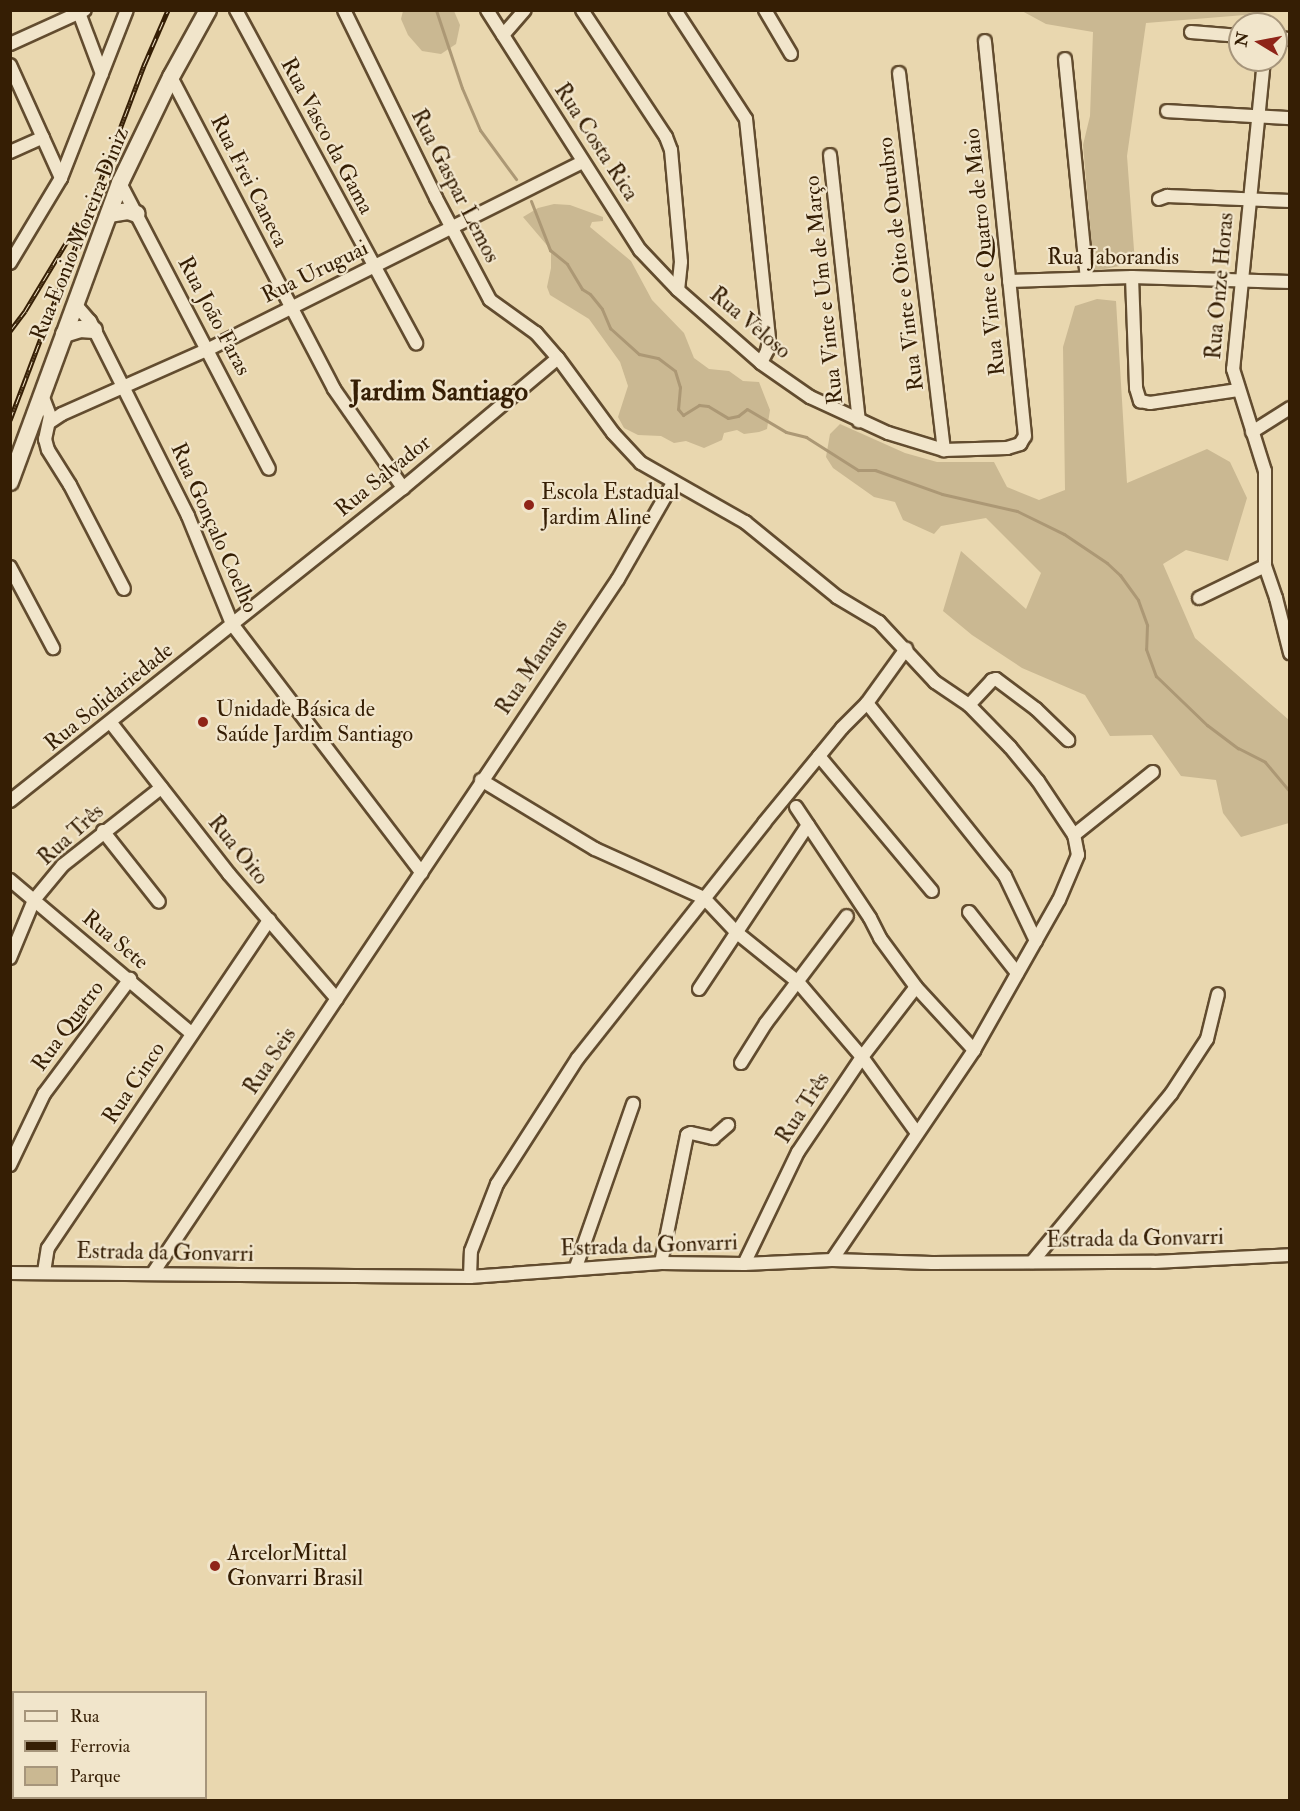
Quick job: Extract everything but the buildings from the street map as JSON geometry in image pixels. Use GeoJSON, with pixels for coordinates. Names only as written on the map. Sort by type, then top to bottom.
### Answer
{"type":"FeatureCollection","features":[{"type":"Feature","properties":{"kind":"main road","name":"Rua Eonio Moreira Diniz"},"geometry":{"type":"LineString","coordinates":[[10,482],[38,446],[42,395],[120,183],[171,77],[208,10]]}},
{"type":"Feature","properties":{"kind":"main road"},"geometry":{"type":"LineString","coordinates":[[109,214],[128,211],[137,214]]}},
{"type":"Feature","properties":{"kind":"main road"},"geometry":{"type":"LineString","coordinates":[[64,334],[80,329],[94,330]]}},
{"type":"Feature","properties":{"kind":"street"},"geometry":{"type":"LineString","coordinates":[[10,263],[61,178],[127,10]]}},
{"type":"Feature","properties":{"kind":"street","name":"Rua Vasco da Gama"},"geometry":{"type":"LineString","coordinates":[[237,10],[416,343]]}},
{"type":"Feature","properties":{"kind":"street","name":"Rua Gaspar Lemos"},"geometry":{"type":"LineString","coordinates":[[344,10],[490,300],[536,333],[558,358],[612,432],[641,463],[745,522],[837,597],[879,622],[935,681],[969,705],[1031,773],[1074,835]]}},
{"type":"Feature","properties":{"kind":"street","name":"Rua Costa Rica"},"geometry":{"type":"LineString","coordinates":[[487,10],[640,250],[678,290]]}},
{"type":"Feature","properties":{"kind":"street"},"geometry":{"type":"LineString","coordinates":[[503,35],[525,10]]}},
{"type":"Feature","properties":{"kind":"street"},"geometry":{"type":"LineString","coordinates":[[582,10],[666,137],[671,150],[681,262],[678,290]]}},
{"type":"Feature","properties":{"kind":"street"},"geometry":{"type":"LineString","coordinates":[[675,10],[740,107],[749,134],[769,339],[767,351],[761,363]]}},
{"type":"Feature","properties":{"kind":"street"},"geometry":{"type":"LineString","coordinates":[[765,10],[791,54]]}},
{"type":"Feature","properties":{"kind":"street"},"geometry":{"type":"LineString","coordinates":[[10,44],[80,11],[102,74]]}},
{"type":"Feature","properties":{"kind":"street"},"geometry":{"type":"LineString","coordinates":[[1191,32],[1228,35]]}},
{"type":"Feature","properties":{"kind":"street","name":"Rua Vinte e Quatro de Maio"},"geometry":{"type":"LineString","coordinates":[[985,41],[1025,436],[1020,444],[1007,448]]}},
{"type":"Feature","properties":{"kind":"street"},"geometry":{"type":"LineString","coordinates":[[1065,59],[1087,278]]}},
{"type":"Feature","properties":{"kind":"street"},"geometry":{"type":"LineString","coordinates":[[10,65],[61,178]]}},
{"type":"Feature","properties":{"kind":"street","name":"Rua Onze Horas"},"geometry":{"type":"LineString","coordinates":[[1263,72],[1233,361],[1238,390],[1264,471],[1264,566],[1276,598],[1290,653]]}},
{"type":"Feature","properties":{"kind":"street","name":"Rua Vinte e Oito de Outubro"},"geometry":{"type":"LineString","coordinates":[[899,73],[944,450]]}},
{"type":"Feature","properties":{"kind":"street","name":"Rua Frei Caneca"},"geometry":{"type":"LineString","coordinates":[[171,77],[334,389],[403,488]]}},
{"type":"Feature","properties":{"kind":"street"},"geometry":{"type":"LineString","coordinates":[[1167,111],[1290,118]]}},
{"type":"Feature","properties":{"kind":"street"},"geometry":{"type":"LineString","coordinates":[[10,152],[43,137]]}},
{"type":"Feature","properties":{"kind":"street","name":"Rua Vinte e Um de Março"},"geometry":{"type":"LineString","coordinates":[[830,155],[859,421]]}},
{"type":"Feature","properties":{"kind":"street","name":"Rua Uruguai"},"geometry":{"type":"LineString","coordinates":[[54,416],[209,349],[582,162]]}},
{"type":"Feature","properties":{"kind":"street","name":"Rua João Faras"},"geometry":{"type":"LineString","coordinates":[[120,183],[209,349],[269,469]]}},
{"type":"Feature","properties":{"kind":"street"},"geometry":{"type":"LineString","coordinates":[[1159,199],[1167,196],[1290,201]]}},
{"type":"Feature","properties":{"kind":"street"},"geometry":{"type":"LineString","coordinates":[[1132,277],[1136,388],[1140,400],[1150,403],[1238,390]]}},
{"type":"Feature","properties":{"kind":"street","name":"Rua Jaborandis"},"geometry":{"type":"LineString","coordinates":[[1009,281],[1132,277],[1290,282]]}},
{"type":"Feature","properties":{"kind":"street","name":"Rua Veloso"},"geometry":{"type":"LineString","coordinates":[[678,290],[761,363],[810,397],[859,421],[904,439],[944,450],[1007,448]]}},
{"type":"Feature","properties":{"kind":"street","name":"Rua Gonçalo Coelho"},"geometry":{"type":"LineString","coordinates":[[75,304],[94,330],[125,387],[205,552],[232,624],[422,873]]}},
{"type":"Feature","properties":{"kind":"street","name":"Rua Salvador"},"geometry":{"type":"LineString","coordinates":[[232,624],[403,488],[558,358]]}},
{"type":"Feature","properties":{"kind":"street"},"geometry":{"type":"LineString","coordinates":[[42,395],[54,416],[38,446],[70,485],[124,589]]}},
{"type":"Feature","properties":{"kind":"street"},"geometry":{"type":"LineString","coordinates":[[1252,432],[1290,408]]}},
{"type":"Feature","properties":{"kind":"street","name":"Rua Manaus"},"geometry":{"type":"LineString","coordinates":[[422,873],[481,780],[618,579],[673,483]]}},
{"type":"Feature","properties":{"kind":"street"},"geometry":{"type":"LineString","coordinates":[[1199,598],[1264,566]]}},
{"type":"Feature","properties":{"kind":"street"},"geometry":{"type":"LineString","coordinates":[[10,567],[53,648]]}},
{"type":"Feature","properties":{"kind":"street","name":"Rua Solidariedade"},"geometry":{"type":"LineString","coordinates":[[10,801],[111,723],[232,624]]}},
{"type":"Feature","properties":{"kind":"street"},"geometry":{"type":"LineString","coordinates":[[470,1277],[471,1251],[497,1184],[578,1058],[819,756],[867,704],[906,650]]}},
{"type":"Feature","properties":{"kind":"street"},"geometry":{"type":"LineString","coordinates":[[969,705],[992,680],[996,679],[1036,709],[1068,740]]}},
{"type":"Feature","properties":{"kind":"street"},"geometry":{"type":"LineString","coordinates":[[867,704],[1005,876],[1036,941]]}},
{"type":"Feature","properties":{"kind":"street","name":"Rua Oito"},"geometry":{"type":"LineString","coordinates":[[111,723],[160,788],[337,999]]}},
{"type":"Feature","properties":{"kind":"street"},"geometry":{"type":"LineString","coordinates":[[819,756],[932,891]]}},
{"type":"Feature","properties":{"kind":"street"},"geometry":{"type":"LineString","coordinates":[[832,1260],[974,1050],[1075,867],[1078,855],[1074,835],[1153,772]]}},
{"type":"Feature","properties":{"kind":"street"},"geometry":{"type":"LineString","coordinates":[[481,780],[595,849],[704,898],[736,932],[798,982],[862,1057],[917,1133]]}},
{"type":"Feature","properties":{"kind":"street","name":"Rua Três"},"geometry":{"type":"LineString","coordinates":[[10,958],[34,900],[63,865],[160,788]]}},
{"type":"Feature","properties":{"kind":"street"},"geometry":{"type":"LineString","coordinates":[[796,807],[870,918],[880,938],[916,987],[974,1050]]}},
{"type":"Feature","properties":{"kind":"street"},"geometry":{"type":"LineString","coordinates":[[699,989],[808,825]]}},
{"type":"Feature","properties":{"kind":"street"},"geometry":{"type":"LineString","coordinates":[[103,831],[159,902]]}},
{"type":"Feature","properties":{"kind":"street","name":"Rua Seis"},"geometry":{"type":"LineString","coordinates":[[153,1274],[422,873]]}},
{"type":"Feature","properties":{"kind":"street","name":"Rua Sete"},"geometry":{"type":"LineString","coordinates":[[10,879],[192,1034]]}},
{"type":"Feature","properties":{"kind":"street"},"geometry":{"type":"LineString","coordinates":[[969,912],[1017,973]]}},
{"type":"Feature","properties":{"kind":"street"},"geometry":{"type":"LineString","coordinates":[[741,1064],[766,1023],[847,916]]}},
{"type":"Feature","properties":{"kind":"street","name":"Rua Cinco"},"geometry":{"type":"LineString","coordinates":[[44,1272],[48,1248],[269,920]]}},
{"type":"Feature","properties":{"kind":"street","name":"Rua Quatro"},"geometry":{"type":"LineString","coordinates":[[10,1165],[44,1094],[129,979]]}},
{"type":"Feature","properties":{"kind":"street","name":"Rua Três"},"geometry":{"type":"LineString","coordinates":[[744,1264],[798,1152],[862,1057],[916,987]]}},
{"type":"Feature","properties":{"kind":"street"},"geometry":{"type":"LineString","coordinates":[[1032,1262],[1171,1094],[1207,1039],[1218,994]]}},
{"type":"Feature","properties":{"kind":"street"},"geometry":{"type":"LineString","coordinates":[[576,1268],[633,1104]]}},
{"type":"Feature","properties":{"kind":"street"},"geometry":{"type":"LineString","coordinates":[[661,1263],[687,1135],[691,1133],[713,1138],[728,1125]]}},
{"type":"Feature","properties":{"kind":"street","name":"Estrada da Gonvarri"},"geometry":{"type":"LineString","coordinates":[[10,1273],[470,1277],[661,1263],[744,1264],[832,1260],[932,1263],[1154,1262],[1290,1255]]}},
{"type":"Feature","properties":{"kind":"green space"},"geometry":{"type":"Polygon","coordinates":[[[403,11],[454,11],[460,25],[456,44],[441,54],[422,51],[408,35],[401,19],[403,11]]]}},
{"type":"Feature","properties":{"kind":"green space"},"geometry":{"type":"Polygon","coordinates":[[[1022,11],[1267,11],[1228,12],[1228,16],[1146,23],[1127,156],[1135,263],[1094,271],[1083,145],[1090,116],[1093,32],[1046,24],[1022,11]]]}},
{"type":"Feature","properties":{"kind":"green space"},"geometry":{"type":"Polygon","coordinates":[[[554,204],[570,205],[603,217],[603,221],[592,222],[590,227],[631,261],[652,300],[684,333],[694,358],[709,369],[729,371],[743,381],[759,382],[770,410],[767,429],[744,434],[737,430],[724,433],[722,440],[704,448],[686,441],[674,443],[661,436],[638,435],[624,428],[618,417],[628,386],[620,362],[589,319],[550,295],[547,287],[551,268],[551,250],[523,217],[538,208],[554,204]]]}},
{"type":"Feature","properties":{"kind":"green space"},"geometry":{"type":"Polygon","coordinates":[[[1097,299],[1116,301],[1127,483],[1207,449],[1230,462],[1247,498],[1228,561],[1186,550],[1163,564],[1195,638],[1289,720],[1289,823],[1241,837],[1223,813],[1216,780],[1181,776],[1152,735],[1110,736],[1085,695],[1022,668],[972,635],[943,611],[961,551],[1026,609],[1041,573],[986,518],[941,526],[934,534],[903,520],[895,502],[874,497],[833,468],[826,457],[830,434],[840,424],[905,453],[937,462],[994,462],[1007,487],[1039,500],[1065,490],[1063,347],[1075,306],[1097,299]]]}},
{"type":"Feature","properties":{"kind":"waterway"},"geometry":{"type":"LineString","coordinates":[[436,10],[462,88],[480,130],[516,179]]}},
{"type":"Feature","properties":{"kind":"waterway"},"geometry":{"type":"LineString","coordinates":[[531,201],[550,250],[567,264],[582,289],[590,294],[602,309],[610,328],[639,354],[658,358],[675,371],[680,387],[678,409],[683,415],[699,405],[708,406],[728,418],[738,416],[747,409],[786,432],[806,437],[858,470],[875,470],[942,494],[1017,511],[1064,534],[1107,563],[1120,575],[1138,600],[1147,625],[1146,649],[1156,676],[1207,725],[1238,748],[1265,762],[1290,792]]}},
{"type":"Feature","properties":{"kind":"railway"},"geometry":{"type":"LineString","coordinates":[[10,420],[145,63],[168,10]]}},
{"type":"Feature","properties":{"kind":"railway"},"geometry":{"type":"LineString","coordinates":[[10,331],[25,311],[78,223]]}},
{"type":"Feature","properties":{"kind":"place","name":"Escola Estadual Jardim Aline"},"geometry":{"type":"Point","coordinates":[529,505]}},
{"type":"Feature","properties":{"kind":"place","name":"Unidade Básica de Saúde Jardim Santiago"},"geometry":{"type":"Point","coordinates":[203,722]}},
{"type":"Feature","properties":{"kind":"place","name":"ArcelorMittal Gonvarri Brasil"},"geometry":{"type":"Point","coordinates":[215,1566]}},
{"type":"Feature","properties":{"kind":"district","name":"Jardim Santiago"},"geometry":{"type":"Point","coordinates":[439,392]}}]}
